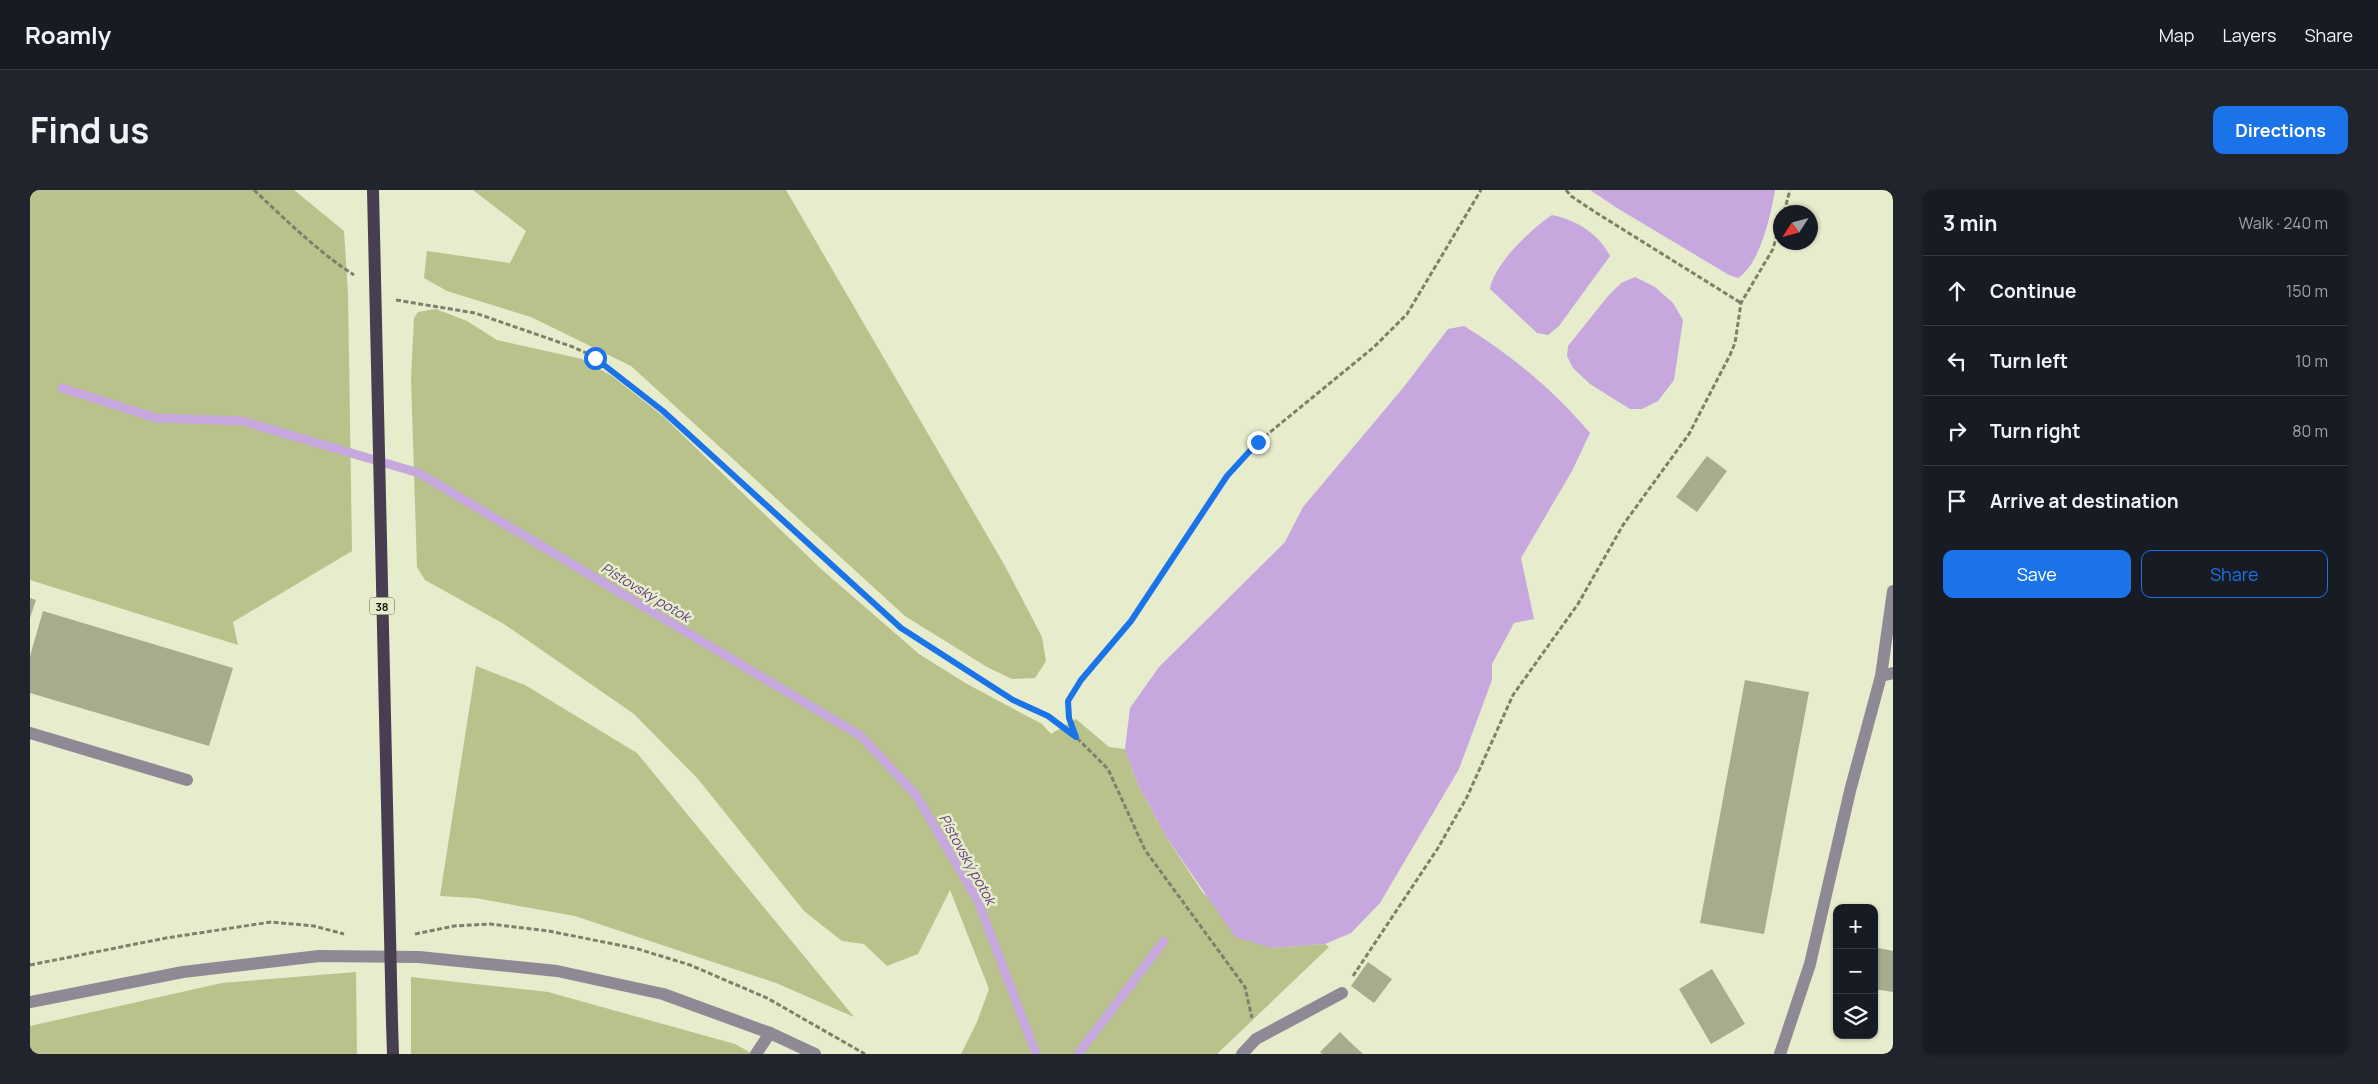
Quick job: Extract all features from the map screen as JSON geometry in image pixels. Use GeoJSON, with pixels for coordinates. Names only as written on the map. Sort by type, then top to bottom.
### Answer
{"type":"FeatureCollection","features":[{"type":"Feature","properties":{"kind":"main road","name":"38"},"geometry":{"type":"LineString","coordinates":[[374,190],[392,1054]]}},
{"type":"Feature","properties":{"kind":"street"},"geometry":{"type":"LineString","coordinates":[[1780,1054],[1810,964],[1850,790],[1887,674],[1893,591]]}},
{"type":"Feature","properties":{"kind":"street"},"geometry":{"type":"LineString","coordinates":[[30,733],[187,780]]}},
{"type":"Feature","properties":{"kind":"street"},"geometry":{"type":"LineString","coordinates":[[30,1002],[183,972],[320,956],[419,957],[558,971],[664,994],[770,1033],[814,1054]]}},
{"type":"Feature","properties":{"kind":"street"},"geometry":{"type":"LineString","coordinates":[[1242,1054],[1256,1039],[1342,993]]}},
{"type":"Feature","properties":{"kind":"street"},"geometry":{"type":"LineString","coordinates":[[756,1054],[770,1033]]}},
{"type":"Feature","properties":{"kind":"path"},"geometry":{"type":"LineString","coordinates":[[1076,737],[1069,718],[1068,701],[1081,680],[1131,621],[1227,476],[1258,442],[1374,347],[1407,314],[1481,190]]}},
{"type":"Feature","properties":{"kind":"path"},"geometry":{"type":"LineString","coordinates":[[1566,190],[1571,196],[1595,212],[1741,303]]}},
{"type":"Feature","properties":{"kind":"path"},"geometry":{"type":"LineString","coordinates":[[1786,205],[1790,190]]}},
{"type":"Feature","properties":{"kind":"path"},"geometry":{"type":"LineString","coordinates":[[1342,993],[1438,848],[1467,797],[1513,695],[1578,604],[1623,524],[1689,434],[1733,349],[1741,303],[1773,249]]}},
{"type":"Feature","properties":{"kind":"path"},"geometry":{"type":"LineString","coordinates":[[475,313],[573,347],[595,358],[670,417],[901,628],[1013,700],[1048,716],[1076,737],[1108,769],[1145,850],[1245,986],[1256,1039]]}},
{"type":"Feature","properties":{"kind":"path"},"geometry":{"type":"LineString","coordinates":[[767,998],[865,1054]]}},
{"type":"Feature","properties":{"kind":"green space"},"geometry":{"type":"Polygon","coordinates":[[[30,190],[294,190],[344,231],[348,293],[352,551],[233,622],[238,645],[30,580],[30,190]]]}},
{"type":"Feature","properties":{"kind":"green space"},"geometry":{"type":"Polygon","coordinates":[[[473,190],[786,190],[1005,566],[1042,637],[1046,661],[1035,678],[1012,679],[987,667],[905,616],[631,366],[531,317],[447,291],[424,278],[427,251],[510,263],[526,231],[473,190]]]}},
{"type":"Feature","properties":{"kind":"green space"},"geometry":{"type":"Polygon","coordinates":[[[436,309],[467,321],[497,340],[582,359],[612,376],[664,417],[820,568],[919,654],[967,684],[1042,724],[1051,734],[1076,719],[1109,747],[1125,749],[1138,785],[1167,838],[1203,893],[1272,948],[1325,944],[1329,947],[1217,1054],[961,1054],[977,1022],[989,989],[950,890],[918,954],[887,966],[864,944],[842,941],[804,911],[698,779],[634,714],[504,624],[425,580],[417,567],[411,379],[414,318],[418,312],[436,309]]]}},
{"type":"Feature","properties":{"kind":"green space"},"geometry":{"type":"Polygon","coordinates":[[[476,666],[525,685],[637,753],[854,1017],[776,983],[575,916],[475,898],[440,896],[476,666]]]}},
{"type":"Feature","properties":{"kind":"green space"},"geometry":{"type":"Polygon","coordinates":[[[356,972],[357,1054],[30,1054],[30,1026],[222,983],[356,972]]]}},
{"type":"Feature","properties":{"kind":"green space"},"geometry":{"type":"Polygon","coordinates":[[[411,977],[548,992],[735,1044],[753,1054],[411,1054],[411,977]]]}},
{"type":"Feature","properties":{"kind":"shaded area"},"geometry":{"type":"Polygon","coordinates":[[[1590,190],[1775,190],[1771,212],[1758,251],[1746,271],[1738,278],[1729,275],[1590,190]]]}},
{"type":"Feature","properties":{"kind":"shaded area"},"geometry":{"type":"Polygon","coordinates":[[[1552,215],[1570,220],[1586,229],[1593,234],[1610,256],[1559,326],[1548,335],[1537,333],[1490,289],[1498,269],[1506,258],[1524,238],[1552,215]]]}},
{"type":"Feature","properties":{"kind":"shaded area"},"geometry":{"type":"Polygon","coordinates":[[[1635,277],[1655,287],[1673,303],[1683,320],[1674,380],[1658,401],[1642,409],[1630,409],[1590,384],[1573,368],[1567,356],[1568,346],[1608,296],[1621,283],[1635,277]]]}},
{"type":"Feature","properties":{"kind":"shaded area"},"geometry":{"type":"Polygon","coordinates":[[[1464,326],[1499,349],[1532,375],[1590,433],[1572,471],[1521,558],[1534,619],[1514,623],[1492,664],[1492,680],[1459,769],[1380,903],[1351,933],[1325,944],[1272,948],[1235,937],[1167,838],[1138,785],[1125,749],[1130,708],[1159,667],[1285,542],[1303,507],[1403,388],[1448,329],[1464,326]]]}},
{"type":"Feature","properties":{"kind":"building"},"geometry":{"type":"Polygon","coordinates":[[[1707,456],[1727,471],[1697,512],[1676,497],[1707,456]]]}},
{"type":"Feature","properties":{"kind":"building"},"geometry":{"type":"Polygon","coordinates":[[[30,598],[36,600],[30,618],[30,598]]]}},
{"type":"Feature","properties":{"kind":"building"},"geometry":{"type":"Polygon","coordinates":[[[43,611],[233,668],[209,746],[30,693],[30,656],[43,611]]]}},
{"type":"Feature","properties":{"kind":"building"},"geometry":{"type":"Polygon","coordinates":[[[1745,680],[1809,692],[1764,934],[1700,923],[1745,680]]]}},
{"type":"Feature","properties":{"kind":"building"},"geometry":{"type":"Polygon","coordinates":[[[1878,948],[1893,951],[1893,992],[1878,990],[1878,948]]]}},
{"type":"Feature","properties":{"kind":"building"},"geometry":{"type":"Polygon","coordinates":[[[1368,962],[1392,979],[1374,1003],[1351,986],[1368,962]]]}},
{"type":"Feature","properties":{"kind":"building"},"geometry":{"type":"Polygon","coordinates":[[[1712,969],[1745,1024],[1711,1044],[1679,989],[1712,969]]]}},
{"type":"Feature","properties":{"kind":"building"},"geometry":{"type":"Polygon","coordinates":[[[1340,1032],[1363,1054],[1322,1054],[1320,1052],[1340,1032]]]}},
{"type":"Feature","properties":{"kind":"waterway","name":"Pístovský potok"},"geometry":{"type":"LineString","coordinates":[[62,388],[156,418],[242,421],[419,473],[861,736],[916,795],[978,901],[1036,1054]]}},
{"type":"Feature","properties":{"kind":"waterway"},"geometry":{"type":"LineString","coordinates":[[1078,1054],[1164,941]]}},
{"type":"Feature","properties":{"kind":"route"},"geometry":{"type":"LineString","coordinates":[[595,358],[663,411],[754,491],[901,628],[1013,700],[1048,716],[1076,737],[1069,718],[1068,701],[1104,650],[1131,621],[1227,476],[1258,442]]}}]}
